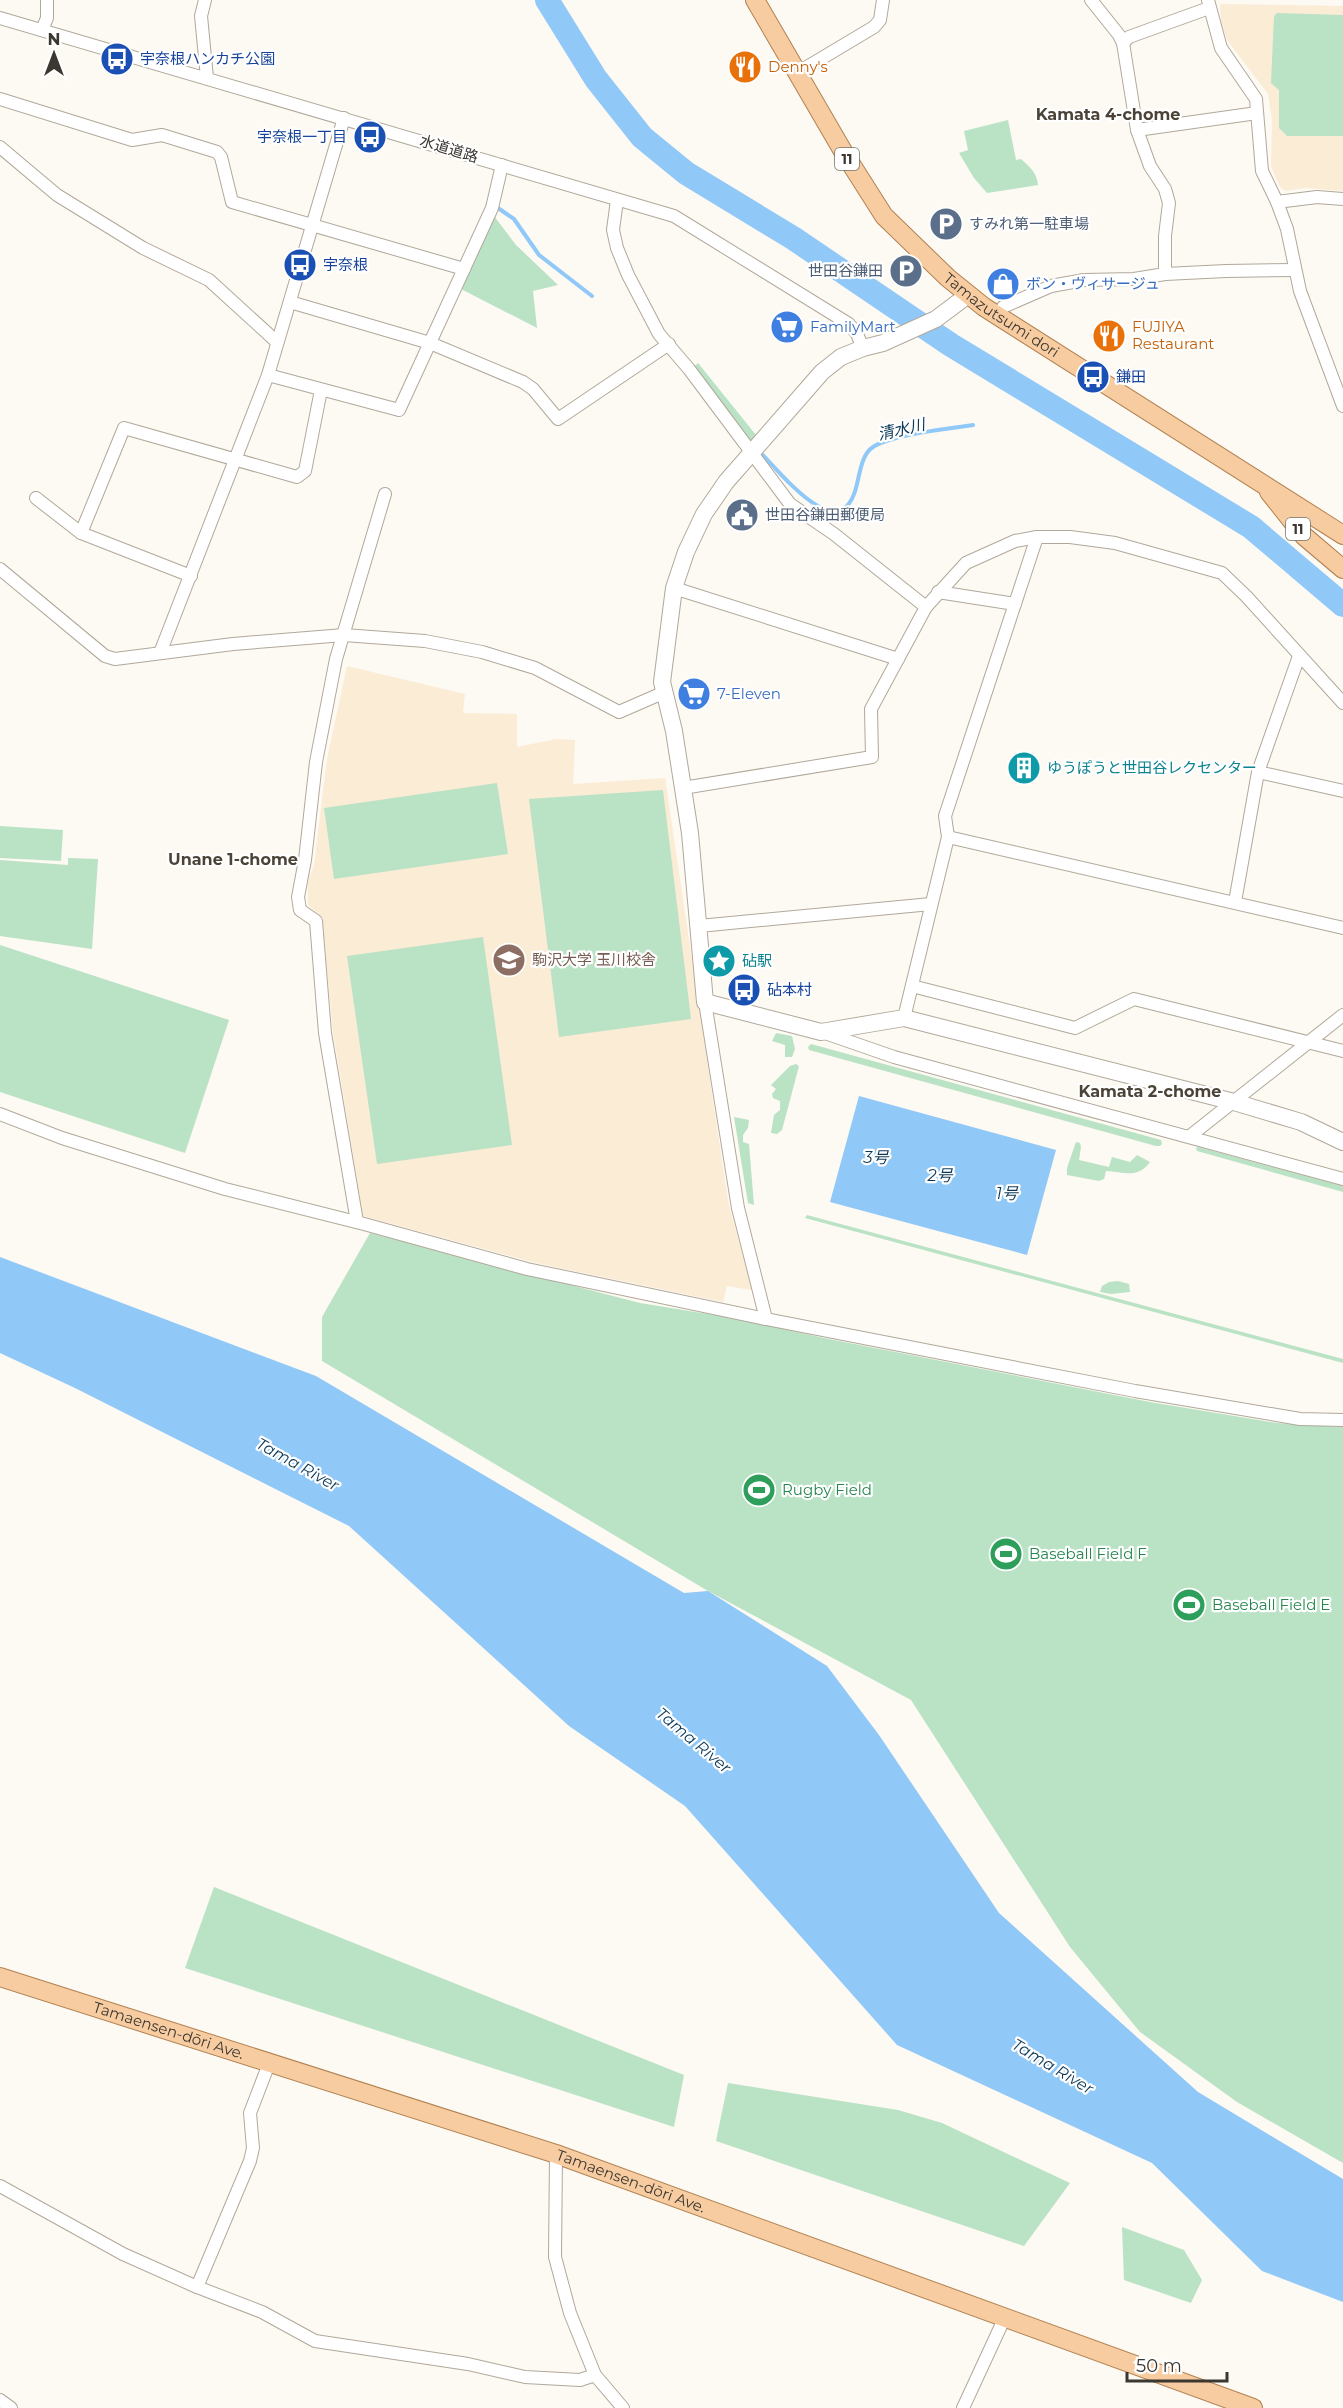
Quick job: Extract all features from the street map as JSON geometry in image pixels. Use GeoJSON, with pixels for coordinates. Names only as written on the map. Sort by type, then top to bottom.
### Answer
{"type":"FeatureCollection","features":[{"type":"Feature","properties":{"kind":"main road","name":"Tamazutsumi dori"},"geometry":{"type":"LineString","coordinates":[[755,0],[870,196],[900,234],[963,300],[997,316],[1343,535]]}},
{"type":"Feature","properties":{"kind":"main road","name":"11"},"geometry":{"type":"LineString","coordinates":[[1261,481],[1304,536],[1343,568]]}},
{"type":"Feature","properties":{"kind":"main road","name":"Tamaensen-dōri Ave."},"geometry":{"type":"LineString","coordinates":[[0,1977],[270,2061],[556,2154],[1253,2408]]}},
{"type":"Feature","properties":{"kind":"street"},"geometry":{"type":"LineString","coordinates":[[42,30],[47,18],[47,0]]}},
{"type":"Feature","properties":{"kind":"street"},"geometry":{"type":"LineString","coordinates":[[205,0],[201,16],[207,78]]}},
{"type":"Feature","properties":{"kind":"street"},"geometry":{"type":"LineString","coordinates":[[797,73],[874,27],[880,20],[883,0]]}},
{"type":"Feature","properties":{"kind":"street"},"geometry":{"type":"LineString","coordinates":[[1091,0],[1123,43],[1137,130],[1147,161],[1165,189],[1169,203],[1165,236],[1165,274]]}},
{"type":"Feature","properties":{"kind":"street"},"geometry":{"type":"LineString","coordinates":[[1123,43],[1129,38],[1209,4],[1221,48],[1256,99],[1262,171],[1287,229],[1300,291],[1343,406]]}},
{"type":"Feature","properties":{"kind":"street","name":"水道道路"},"geometry":{"type":"LineString","coordinates":[[0,18],[674,216],[849,324],[857,334],[863,348]]}},
{"type":"Feature","properties":{"kind":"street"},"geometry":{"type":"LineString","coordinates":[[0,99],[132,140],[162,135],[217,152],[221,157],[232,202],[464,269]]}},
{"type":"Feature","properties":{"kind":"street"},"geometry":{"type":"LineString","coordinates":[[1137,130],[1257,113]]}},
{"type":"Feature","properties":{"kind":"street"},"geometry":{"type":"LineString","coordinates":[[159,653],[268,375],[344,118]]}},
{"type":"Feature","properties":{"kind":"street"},"geometry":{"type":"LineString","coordinates":[[0,147],[57,195],[143,248],[208,280],[277,342]]}},
{"type":"Feature","properties":{"kind":"street"},"geometry":{"type":"LineString","coordinates":[[268,375],[399,410],[492,208],[502,165]]}},
{"type":"Feature","properties":{"kind":"street"},"geometry":{"type":"LineString","coordinates":[[1277,202],[1317,197],[1343,199]]}},
{"type":"Feature","properties":{"kind":"street"},"geometry":{"type":"LineString","coordinates":[[617,200],[613,230],[617,248],[659,334],[669,344],[790,504],[834,534],[926,607]]}},
{"type":"Feature","properties":{"kind":"street"},"geometry":{"type":"LineString","coordinates":[[997,316],[1003,308],[1051,286],[1084,280],[1134,279],[1165,274],[1295,270]]}},
{"type":"Feature","properties":{"kind":"street"},"geometry":{"type":"LineString","coordinates":[[766,1319],[738,1208],[705,1002],[699,926],[683,788],[662,682],[674,588],[686,552],[704,514],[726,482],[822,372],[841,357],[884,343],[936,319],[963,300]]}},
{"type":"Feature","properties":{"kind":"street"},"geometry":{"type":"LineString","coordinates":[[290,302],[430,343],[523,382],[533,389],[558,419],[669,344]]}},
{"type":"Feature","properties":{"kind":"street"},"geometry":{"type":"LineString","coordinates":[[81,533],[124,428],[297,477],[305,471],[321,390]]}},
{"type":"Feature","properties":{"kind":"street"},"geometry":{"type":"LineString","coordinates":[[357,1222],[325,1033],[316,921],[300,910],[298,897],[305,860],[316,762],[336,659],[385,494]]}},
{"type":"Feature","properties":{"kind":"street"},"geometry":{"type":"LineString","coordinates":[[36,498],[81,533],[191,576]]}},
{"type":"Feature","properties":{"kind":"street"},"geometry":{"type":"LineString","coordinates":[[903,1018],[948,837],[945,816],[1037,537]]}},
{"type":"Feature","properties":{"kind":"street"},"geometry":{"type":"LineString","coordinates":[[683,788],[872,757],[872,709],[926,607],[966,563],[1015,541],[1037,537],[1070,537],[1114,543],[1222,573],[1246,596],[1343,703]]}},
{"type":"Feature","properties":{"kind":"street"},"geometry":{"type":"LineString","coordinates":[[0,569],[105,656],[115,659],[233,644],[344,635],[425,641],[482,652],[535,668],[619,712],[665,692]]}},
{"type":"Feature","properties":{"kind":"street"},"geometry":{"type":"LineString","coordinates":[[674,588],[898,659]]}},
{"type":"Feature","properties":{"kind":"street"},"geometry":{"type":"LineString","coordinates":[[938,592],[1015,604]]}},
{"type":"Feature","properties":{"kind":"street"},"geometry":{"type":"LineString","coordinates":[[1235,902],[1258,772],[1299,656]]}},
{"type":"Feature","properties":{"kind":"street"},"geometry":{"type":"LineString","coordinates":[[1258,772],[1343,791]]}},
{"type":"Feature","properties":{"kind":"street"},"geometry":{"type":"LineString","coordinates":[[948,837],[1343,928]]}},
{"type":"Feature","properties":{"kind":"street"},"geometry":{"type":"LineString","coordinates":[[699,926],[931,904]]}},
{"type":"Feature","properties":{"kind":"street"},"geometry":{"type":"LineString","coordinates":[[912,986],[1075,1028],[1134,999],[1343,1051]]}},
{"type":"Feature","properties":{"kind":"street"},"geometry":{"type":"LineString","coordinates":[[705,1002],[821,1032],[894,1057],[1343,1179]]}},
{"type":"Feature","properties":{"kind":"street"},"geometry":{"type":"LineString","coordinates":[[1190,1136],[1343,1015]]}},
{"type":"Feature","properties":{"kind":"street"},"geometry":{"type":"LineString","coordinates":[[821,1032],[903,1018],[1234,1102],[1301,1122],[1343,1142]]}},
{"type":"Feature","properties":{"kind":"street"},"geometry":{"type":"LineString","coordinates":[[0,1114],[62,1138],[214,1186],[357,1222],[527,1269],[766,1319],[1136,1391],[1300,1419],[1343,1420]]}},
{"type":"Feature","properties":{"kind":"street"},"geometry":{"type":"LineString","coordinates":[[197,2287],[249,2161],[253,2148],[250,2113],[270,2061]]}},
{"type":"Feature","properties":{"kind":"street"},"geometry":{"type":"LineString","coordinates":[[556,2154],[555,2257],[570,2313],[595,2375],[623,2408]]}},
{"type":"Feature","properties":{"kind":"street"},"geometry":{"type":"LineString","coordinates":[[0,2186],[123,2254],[197,2287],[262,2312],[315,2341],[447,2360],[525,2377],[579,2380],[595,2375]]}},
{"type":"Feature","properties":{"kind":"street"},"geometry":{"type":"LineString","coordinates":[[963,2408],[1005,2317]]}},
{"type":"Feature","properties":{"kind":"street"},"geometry":{"type":"LineString","coordinates":[[0,2400],[11,2408]]}},
{"type":"Feature","properties":{"kind":"shaded area"},"geometry":{"type":"Polygon","coordinates":[[[1220,4],[1343,6],[1343,191],[1306,188],[1285,191],[1280,187],[1271,166],[1272,120],[1268,94],[1227,40],[1221,21],[1220,4]]]}},
{"type":"Feature","properties":{"kind":"shaded area","name":"駒沢大学 玉川校舎"},"geometry":{"type":"Polygon","coordinates":[[[347,666],[465,694],[463,713],[517,714],[517,747],[556,739],[575,740],[573,784],[665,778],[728,1201],[752,1290],[727,1286],[723,1302],[536,1263],[363,1216],[333,1032],[322,917],[308,905],[308,883],[314,865],[327,759],[347,666]]]}},
{"type":"Feature","properties":{"kind":"green space"},"geometry":{"type":"Polygon","coordinates":[[[1277,13],[1343,15],[1343,136],[1287,136],[1279,128],[1279,90],[1271,83],[1274,16],[1277,13]]]}},
{"type":"Feature","properties":{"kind":"green space"},"geometry":{"type":"Polygon","coordinates":[[[1008,120],[1016,160],[1021,159],[1030,168],[1035,174],[1038,185],[987,193],[974,178],[959,153],[968,150],[964,131],[1008,120]]]}},
{"type":"Feature","properties":{"kind":"green space"},"geometry":{"type":"Polygon","coordinates":[[[494,216],[516,245],[558,285],[533,291],[537,328],[461,289],[494,216]]]}},
{"type":"Feature","properties":{"kind":"green space"},"geometry":{"type":"Polygon","coordinates":[[[698,363],[760,440],[750,452],[690,371],[698,363]]]}},
{"type":"Feature","properties":{"kind":"green space"},"geometry":{"type":"Polygon","coordinates":[[[497,783],[508,854],[334,879],[324,808],[497,783]]]}},
{"type":"Feature","properties":{"kind":"green space"},"geometry":{"type":"Polygon","coordinates":[[[663,790],[691,1019],[559,1037],[529,799],[663,790]]]}},
{"type":"Feature","properties":{"kind":"green space"},"geometry":{"type":"Polygon","coordinates":[[[0,826],[63,830],[61,861],[0,858],[0,826]]]}},
{"type":"Feature","properties":{"kind":"green space"},"geometry":{"type":"Polygon","coordinates":[[[68,858],[98,859],[92,949],[0,936],[0,860],[68,865],[68,858]]]}},
{"type":"Feature","properties":{"kind":"green space"},"geometry":{"type":"Polygon","coordinates":[[[483,937],[512,1145],[377,1164],[347,956],[483,937]]]}},
{"type":"Feature","properties":{"kind":"green space"},"geometry":{"type":"Polygon","coordinates":[[[0,945],[229,1020],[185,1153],[0,1092],[0,945]]]}},
{"type":"Feature","properties":{"kind":"green space"},"geometry":{"type":"Polygon","coordinates":[[[776,1033],[792,1036],[795,1049],[792,1057],[785,1057],[785,1045],[772,1041],[776,1033]]]}},
{"type":"Feature","properties":{"kind":"green space"},"geometry":{"type":"Polygon","coordinates":[[[811,1044],[1161,1140],[1162,1144],[1156,1146],[809,1050],[808,1047],[811,1044]]]}},
{"type":"Feature","properties":{"kind":"green space"},"geometry":{"type":"Polygon","coordinates":[[[796,1064],[799,1066],[782,1130],[777,1134],[771,1133],[774,1115],[780,1110],[780,1101],[773,1098],[772,1094],[776,1089],[771,1085],[790,1066],[796,1064]]]}},
{"type":"Feature","properties":{"kind":"green space"},"geometry":{"type":"Polygon","coordinates":[[[734,1117],[749,1120],[748,1128],[743,1135],[743,1142],[749,1144],[754,1205],[748,1203],[734,1117]]]}},
{"type":"Feature","properties":{"kind":"green space"},"geometry":{"type":"Polygon","coordinates":[[[1076,1142],[1080,1143],[1081,1147],[1079,1160],[1109,1167],[1112,1157],[1130,1162],[1137,1155],[1150,1162],[1136,1173],[1106,1171],[1104,1179],[1099,1181],[1067,1175],[1067,1168],[1076,1142]]]}},
{"type":"Feature","properties":{"kind":"green space"},"geometry":{"type":"Polygon","coordinates":[[[1198,1147],[1343,1186],[1343,1192],[1197,1151],[1198,1147]]]}},
{"type":"Feature","properties":{"kind":"green space"},"geometry":{"type":"Polygon","coordinates":[[[807,1215],[1343,1359],[1343,1363],[805,1218],[807,1215]]]}},
{"type":"Feature","properties":{"kind":"green space"},"geometry":{"type":"Polygon","coordinates":[[[370,1233],[640,1303],[733,1318],[1150,1402],[1277,1423],[1343,1427],[1343,2163],[1237,2102],[1140,2032],[1070,1947],[911,1700],[708,1591],[322,1361],[322,1317],[370,1233]]]}},
{"type":"Feature","properties":{"kind":"green space"},"geometry":{"type":"Polygon","coordinates":[[[1118,1281],[1129,1284],[1130,1292],[1111,1294],[1100,1292],[1102,1286],[1118,1281]]]}},
{"type":"Feature","properties":{"kind":"green space"},"geometry":{"type":"Polygon","coordinates":[[[214,1887],[684,2075],[674,2127],[185,1968],[214,1887]]]}},
{"type":"Feature","properties":{"kind":"green space"},"geometry":{"type":"Polygon","coordinates":[[[728,2083],[898,2110],[942,2123],[1070,2183],[1024,2246],[716,2141],[728,2083]]]}},
{"type":"Feature","properties":{"kind":"green space"},"geometry":{"type":"Polygon","coordinates":[[[1122,2227],[1184,2250],[1202,2280],[1191,2303],[1124,2280],[1122,2227]]]}},
{"type":"Feature","properties":{"kind":"water"},"geometry":{"type":"Polygon","coordinates":[[[859,1096],[1056,1150],[1027,1255],[830,1202],[859,1096]]]}},
{"type":"Feature","properties":{"kind":"water","name":"Tama River"},"geometry":{"type":"Polygon","coordinates":[[[0,1257],[316,1376],[684,1593],[708,1591],[827,1666],[879,1735],[999,1913],[1198,2092],[1343,2179],[1343,2302],[1262,2271],[1152,2163],[897,2045],[685,1806],[569,1726],[349,1526],[75,1388],[0,1353],[0,1257]]]}},
{"type":"Feature","properties":{"kind":"waterway"},"geometry":{"type":"LineString","coordinates":[[547,0],[596,79],[642,137],[686,173],[793,238],[951,345],[1251,527],[1343,605]]}},
{"type":"Feature","properties":{"kind":"waterway","name":"清水川"},"geometry":{"type":"LineString","coordinates":[[495,206],[514,219],[539,255],[592,296]]}},
{"type":"Feature","properties":{"kind":"waterway","name":"清水川"},"geometry":{"type":"LineString","coordinates":[[759,451],[811,502],[825,510],[839,511],[849,503],[864,459],[873,447],[907,435],[973,425]]}},
{"type":"Feature","properties":{"kind":"place","name":"宇奈根ハンカチ公園"},"geometry":{"type":"Point","coordinates":[117,59]}},
{"type":"Feature","properties":{"kind":"place","name":"Denny's"},"geometry":{"type":"Point","coordinates":[745,67]}},
{"type":"Feature","properties":{"kind":"place","name":"宇奈根一丁目"},"geometry":{"type":"Point","coordinates":[370,137]}},
{"type":"Feature","properties":{"kind":"place","name":"すみれ第一駐車場"},"geometry":{"type":"Point","coordinates":[946,224]}},
{"type":"Feature","properties":{"kind":"place","name":"宇奈根"},"geometry":{"type":"Point","coordinates":[300,265]}},
{"type":"Feature","properties":{"kind":"place","name":"世田谷鎌田"},"geometry":{"type":"Point","coordinates":[906,271]}},
{"type":"Feature","properties":{"kind":"place","name":"ボン・ヴィサージュ"},"geometry":{"type":"Point","coordinates":[1003,284]}},
{"type":"Feature","properties":{"kind":"place","name":"FamilyMart"},"geometry":{"type":"Point","coordinates":[787,327]}},
{"type":"Feature","properties":{"kind":"place","name":"FUJIYA Restaurant"},"geometry":{"type":"Point","coordinates":[1109,336]}},
{"type":"Feature","properties":{"kind":"place","name":"鎌田"},"geometry":{"type":"Point","coordinates":[1093,377]}},
{"type":"Feature","properties":{"kind":"place","name":"世田谷鎌田郵便局"},"geometry":{"type":"Point","coordinates":[742,515]}},
{"type":"Feature","properties":{"kind":"place","name":"7-Eleven"},"geometry":{"type":"Point","coordinates":[694,694]}},
{"type":"Feature","properties":{"kind":"place","name":"ゆうぽうと世田谷レクセンター"},"geometry":{"type":"Point","coordinates":[1024,768]}},
{"type":"Feature","properties":{"kind":"place","name":"駒沢大学 玉川校舎"},"geometry":{"type":"Point","coordinates":[509,960]}},
{"type":"Feature","properties":{"kind":"place","name":"砧駅"},"geometry":{"type":"Point","coordinates":[719,961]}},
{"type":"Feature","properties":{"kind":"place","name":"砧本村"},"geometry":{"type":"Point","coordinates":[744,990]}},
{"type":"Feature","properties":{"kind":"place","name":"Rugby Field"},"geometry":{"type":"Point","coordinates":[759,1490]}},
{"type":"Feature","properties":{"kind":"place","name":"Baseball Field F"},"geometry":{"type":"Point","coordinates":[1006,1554]}},
{"type":"Feature","properties":{"kind":"place","name":"Baseball Field E"},"geometry":{"type":"Point","coordinates":[1189,1605]}},
{"type":"Feature","properties":{"kind":"district","name":"Kamata 4-chome"},"geometry":{"type":"Point","coordinates":[1108,114]}},
{"type":"Feature","properties":{"kind":"district","name":"Unane 1-chome"},"geometry":{"type":"Point","coordinates":[233,859]}},
{"type":"Feature","properties":{"kind":"district","name":"Kamata 2-chome"},"geometry":{"type":"Point","coordinates":[1150,1091]}},
{"type":"Feature","properties":{"kind":"water label","name":"3号"},"geometry":{"type":"Point","coordinates":[876,1157]}},
{"type":"Feature","properties":{"kind":"water label","name":"2号"},"geometry":{"type":"Point","coordinates":[940,1175]}},
{"type":"Feature","properties":{"kind":"water label","name":"1号"},"geometry":{"type":"Point","coordinates":[1007,1193]}}]}
